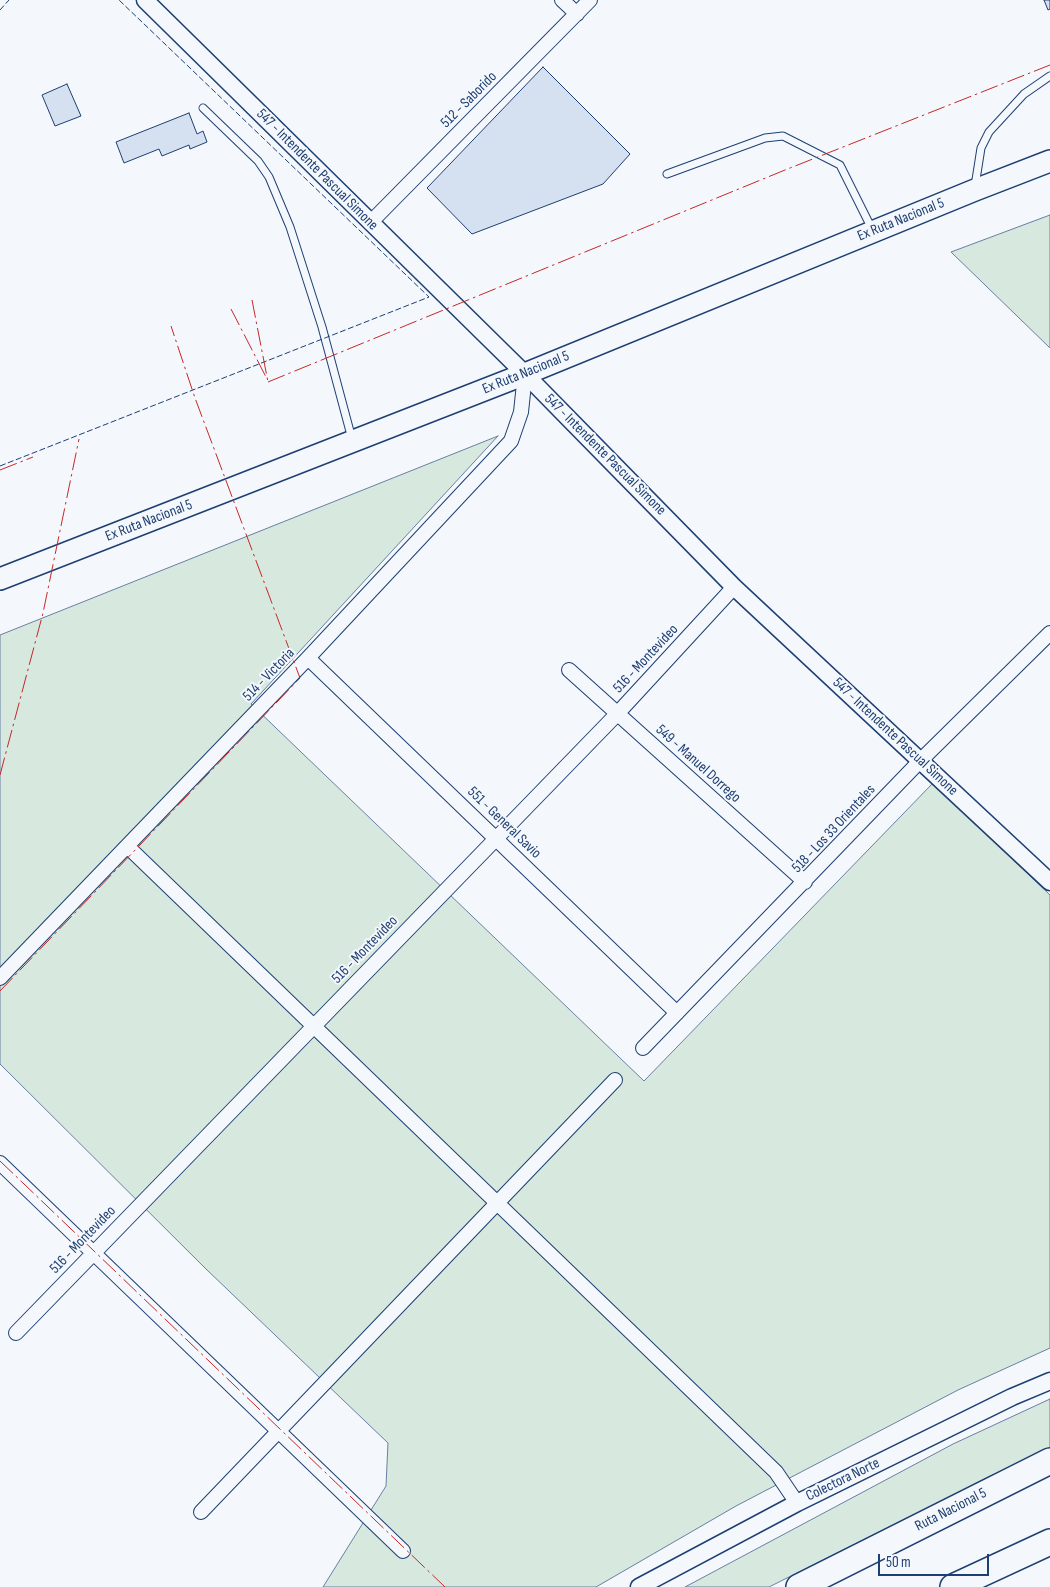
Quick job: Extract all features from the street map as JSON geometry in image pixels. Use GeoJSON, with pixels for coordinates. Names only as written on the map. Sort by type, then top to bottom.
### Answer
{"type":"FeatureCollection","features":[{"type":"Feature","properties":{"kind":"highway","name":"Ruta Nacional 5"},"geometry":{"type":"LineString","coordinates":[[799,1587],[1050,1461]]}},
{"type":"Feature","properties":{"kind":"highway"},"geometry":{"type":"LineString","coordinates":[[953,1587],[1050,1542]]}},
{"type":"Feature","properties":{"kind":"main road","name":"Ex Ruta Nacional 5"},"geometry":{"type":"LineString","coordinates":[[0,579],[525,374],[974,190],[1050,161]]}},
{"type":"Feature","properties":{"kind":"street","name":"547 - Intendente Pascual Simone"},"geometry":{"type":"LineString","coordinates":[[145,0],[525,374],[734,587],[1050,882]]}},
{"type":"Feature","properties":{"kind":"street"},"geometry":{"type":"LineString","coordinates":[[562,0],[577,14]]}},
{"type":"Feature","properties":{"kind":"street","name":"512 - Saborido"},"geometry":{"type":"LineString","coordinates":[[370,223],[590,0]]}},
{"type":"Feature","properties":{"kind":"street","name":"514 - Victoria"},"geometry":{"type":"LineString","coordinates":[[0,978],[308,658],[511,441],[521,412],[525,374]]}},
{"type":"Feature","properties":{"kind":"street","name":"516 - Montevideo"},"geometry":{"type":"LineString","coordinates":[[16,1332],[617,714],[734,587]]}},
{"type":"Feature","properties":{"kind":"street","name":"518 - Los 33 Orientales"},"geometry":{"type":"LineString","coordinates":[[644,1048],[806,882],[920,760],[1050,634]]}},
{"type":"Feature","properties":{"kind":"street","name":"551 - General Savio"},"geometry":{"type":"LineString","coordinates":[[308,658],[677,1013]]}},
{"type":"Feature","properties":{"kind":"street","name":"549 - Manuel Dorrego"},"geometry":{"type":"LineString","coordinates":[[569,670],[806,882]]}},
{"type":"Feature","properties":{"kind":"street"},"geometry":{"type":"LineString","coordinates":[[127,846],[776,1472],[797,1503]]}},
{"type":"Feature","properties":{"kind":"street"},"geometry":{"type":"LineString","coordinates":[[200,1512],[615,1080]]}},
{"type":"Feature","properties":{"kind":"street"},"geometry":{"type":"LineString","coordinates":[[0,1163],[403,1551]]}},
{"type":"Feature","properties":{"kind":"street","name":"Colectora Norte"},"geometry":{"type":"LineString","coordinates":[[639,1587],[797,1503],[1050,1381]]}},
{"type":"Feature","properties":{"kind":"lane"},"geometry":{"type":"LineString","coordinates":[[974,190],[981,148],[989,132],[1024,94],[1050,76]]}},
{"type":"Feature","properties":{"kind":"lane"},"geometry":{"type":"LineString","coordinates":[[203,108],[258,161],[269,177],[290,227],[322,328],[353,441]]}},
{"type":"Feature","properties":{"kind":"lane"},"geometry":{"type":"LineString","coordinates":[[667,174],[765,138],[783,136],[840,165],[873,231]]}},
{"type":"Feature","properties":{"kind":"shaded area"},"geometry":{"type":"Polygon","coordinates":[[[1050,215],[1050,348],[951,252],[1050,215]]]}},
{"type":"Feature","properties":{"kind":"shaded area"},"geometry":{"type":"Polygon","coordinates":[[[498,436],[251,704],[644,1081],[933,783],[1050,895],[1050,1348],[958,1390],[736,1506],[596,1587],[323,1587],[386,1486],[388,1443],[206,1269],[0,1064],[0,635],[498,436]]]}},
{"type":"Feature","properties":{"kind":"shaded area"},"geometry":{"type":"Polygon","coordinates":[[[1050,1399],[1050,1449],[988,1477],[769,1587],[685,1587],[953,1444],[1050,1399]]]}},
{"type":"Feature","properties":{"kind":"building"},"geometry":{"type":"Polygon","coordinates":[[[1044,0],[1050,0],[1050,9],[1048,10],[1044,0]]]}},
{"type":"Feature","properties":{"kind":"building"},"geometry":{"type":"Polygon","coordinates":[[[543,67],[630,154],[603,184],[472,234],[427,188],[543,67]]]}},
{"type":"Feature","properties":{"kind":"building"},"geometry":{"type":"Polygon","coordinates":[[[67,84],[81,116],[55,126],[42,95],[67,84]]]}},
{"type":"Feature","properties":{"kind":"building"},"geometry":{"type":"Polygon","coordinates":[[[189,113],[197,134],[203,131],[207,142],[190,149],[189,145],[162,156],[159,149],[124,163],[116,142],[189,113]]]}},
{"type":"Feature","properties":{"kind":"fence"},"geometry":{"type":"LineString","coordinates":[[0,10],[9,0]]}},
{"type":"Feature","properties":{"kind":"fence"},"geometry":{"type":"LineString","coordinates":[[0,466],[429,297],[119,0]]}},
{"type":"Feature","properties":{"kind":"power"},"geometry":{"type":"LineString","coordinates":[[268,382],[785,170],[1050,65]]}},
{"type":"Feature","properties":{"kind":"power"},"geometry":{"type":"LineString","coordinates":[[252,300],[268,382]]}},
{"type":"Feature","properties":{"kind":"power"},"geometry":{"type":"LineString","coordinates":[[231,309],[266,377]]}},
{"type":"Feature","properties":{"kind":"power"},"geometry":{"type":"LineString","coordinates":[[0,991],[300,678],[195,398],[171,326]]}},
{"type":"Feature","properties":{"kind":"power"},"geometry":{"type":"LineString","coordinates":[[0,775],[43,613],[79,439]]}},
{"type":"Feature","properties":{"kind":"power"},"geometry":{"type":"LineString","coordinates":[[0,470],[33,457]]}},
{"type":"Feature","properties":{"kind":"power"},"geometry":{"type":"LineString","coordinates":[[0,1161],[445,1587]]}}]}
